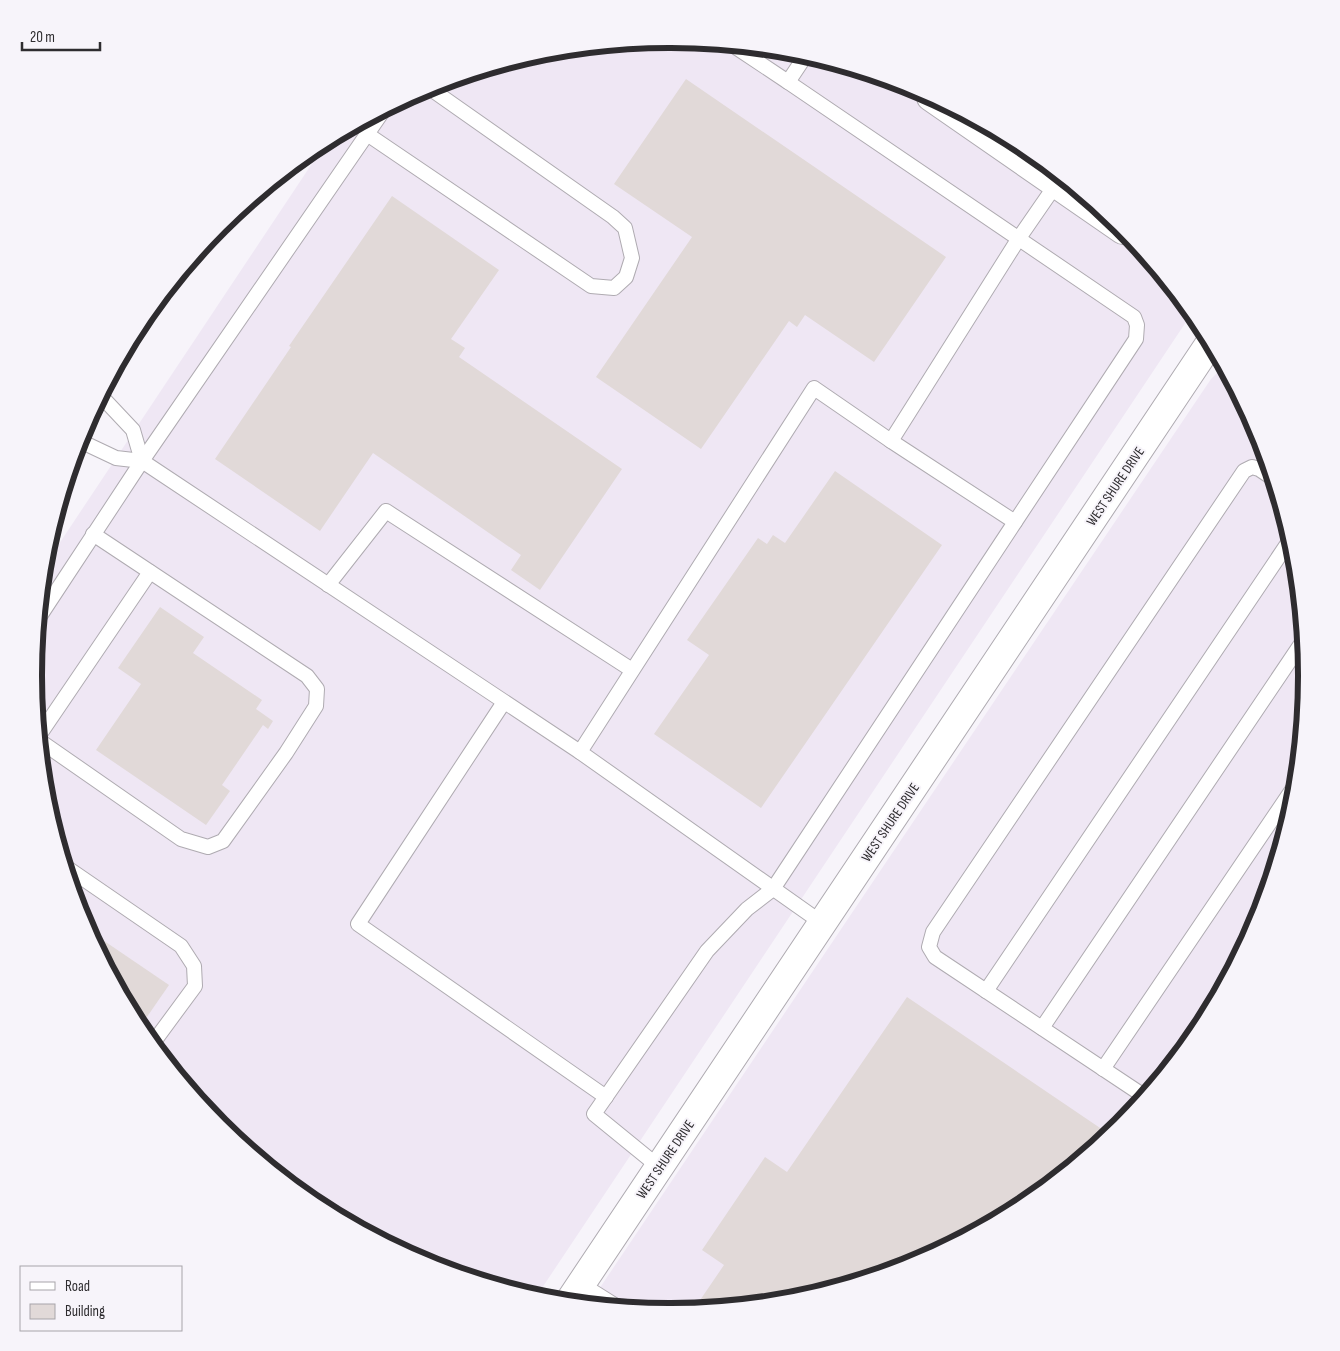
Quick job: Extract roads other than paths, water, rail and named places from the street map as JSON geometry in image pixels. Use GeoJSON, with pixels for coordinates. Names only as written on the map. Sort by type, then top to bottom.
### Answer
{"type":"FeatureCollection","features":[{"type":"Feature","properties":{"kind":"street"},"geometry":{"type":"LineString","coordinates":[[992,137],[1030,162]]}},
{"type":"Feature","properties":{"kind":"street","name":"WEST SHURE DRIVE"},"geometry":{"type":"LineString","coordinates":[[575,1293],[1206,350]]}},
{"type":"Feature","properties":{"kind":"lane"},"geometry":{"type":"LineString","coordinates":[[660,1167],[594,1114],[707,951],[747,909],[773,889],[1136,339],[1137,325],[1134,318],[743,52]]}},
{"type":"Feature","properties":{"kind":"lane"},"geometry":{"type":"LineString","coordinates":[[788,82],[801,62]]}},
{"type":"Feature","properties":{"kind":"lane"},"geometry":{"type":"LineString","coordinates":[[366,134],[592,286],[614,288],[626,277],[632,258],[625,228],[614,217],[437,93]]}},
{"type":"Feature","properties":{"kind":"lane"},"geometry":{"type":"LineString","coordinates":[[47,605],[142,461],[375,122]]}},
{"type":"Feature","properties":{"kind":"lane"},"geometry":{"type":"LineString","coordinates":[[891,441],[1019,238],[1058,183]]}},
{"type":"Feature","properties":{"kind":"lane"},"geometry":{"type":"LineString","coordinates":[[580,752],[814,388],[1015,522]]}},
{"type":"Feature","properties":{"kind":"lane"},"geometry":{"type":"LineString","coordinates":[[106,401],[133,430],[142,461]]}},
{"type":"Feature","properties":{"kind":"lane"},"geometry":{"type":"LineString","coordinates":[[87,444],[116,458],[142,461],[580,752],[822,923]]}},
{"type":"Feature","properties":{"kind":"lane"},"geometry":{"type":"LineString","coordinates":[[1139,1093],[935,957],[929,947],[933,932],[1244,471],[1252,467],[1263,472]]}},
{"type":"Feature","properties":{"kind":"lane"},"geometry":{"type":"LineString","coordinates":[[328,585],[386,511],[632,670]]}},
{"type":"Feature","properties":{"kind":"lane"},"geometry":{"type":"LineString","coordinates":[[47,746],[181,839],[208,848],[223,841],[286,753],[316,706],[317,689],[307,676],[93,534]]}},
{"type":"Feature","properties":{"kind":"lane"},"geometry":{"type":"LineString","coordinates":[[986,991],[1284,549]]}},
{"type":"Feature","properties":{"kind":"lane"},"geometry":{"type":"LineString","coordinates":[[45,727],[150,572]]}},
{"type":"Feature","properties":{"kind":"lane"},"geometry":{"type":"LineString","coordinates":[[1042,1028],[1297,650]]}},
{"type":"Feature","properties":{"kind":"lane"},"geometry":{"type":"LineString","coordinates":[[504,702],[358,924],[606,1097]]}},
{"type":"Feature","properties":{"kind":"lane"},"geometry":{"type":"LineString","coordinates":[[1103,1069],[1284,801]]}},
{"type":"Feature","properties":{"kind":"lane"},"geometry":{"type":"LineString","coordinates":[[75,873],[181,946],[194,966],[195,986],[157,1037]]}},
{"type":"Feature","properties":{"kind":"lane"},"geometry":{"type":"LineString","coordinates":[[575,1293],[592,1298]]}}]}
